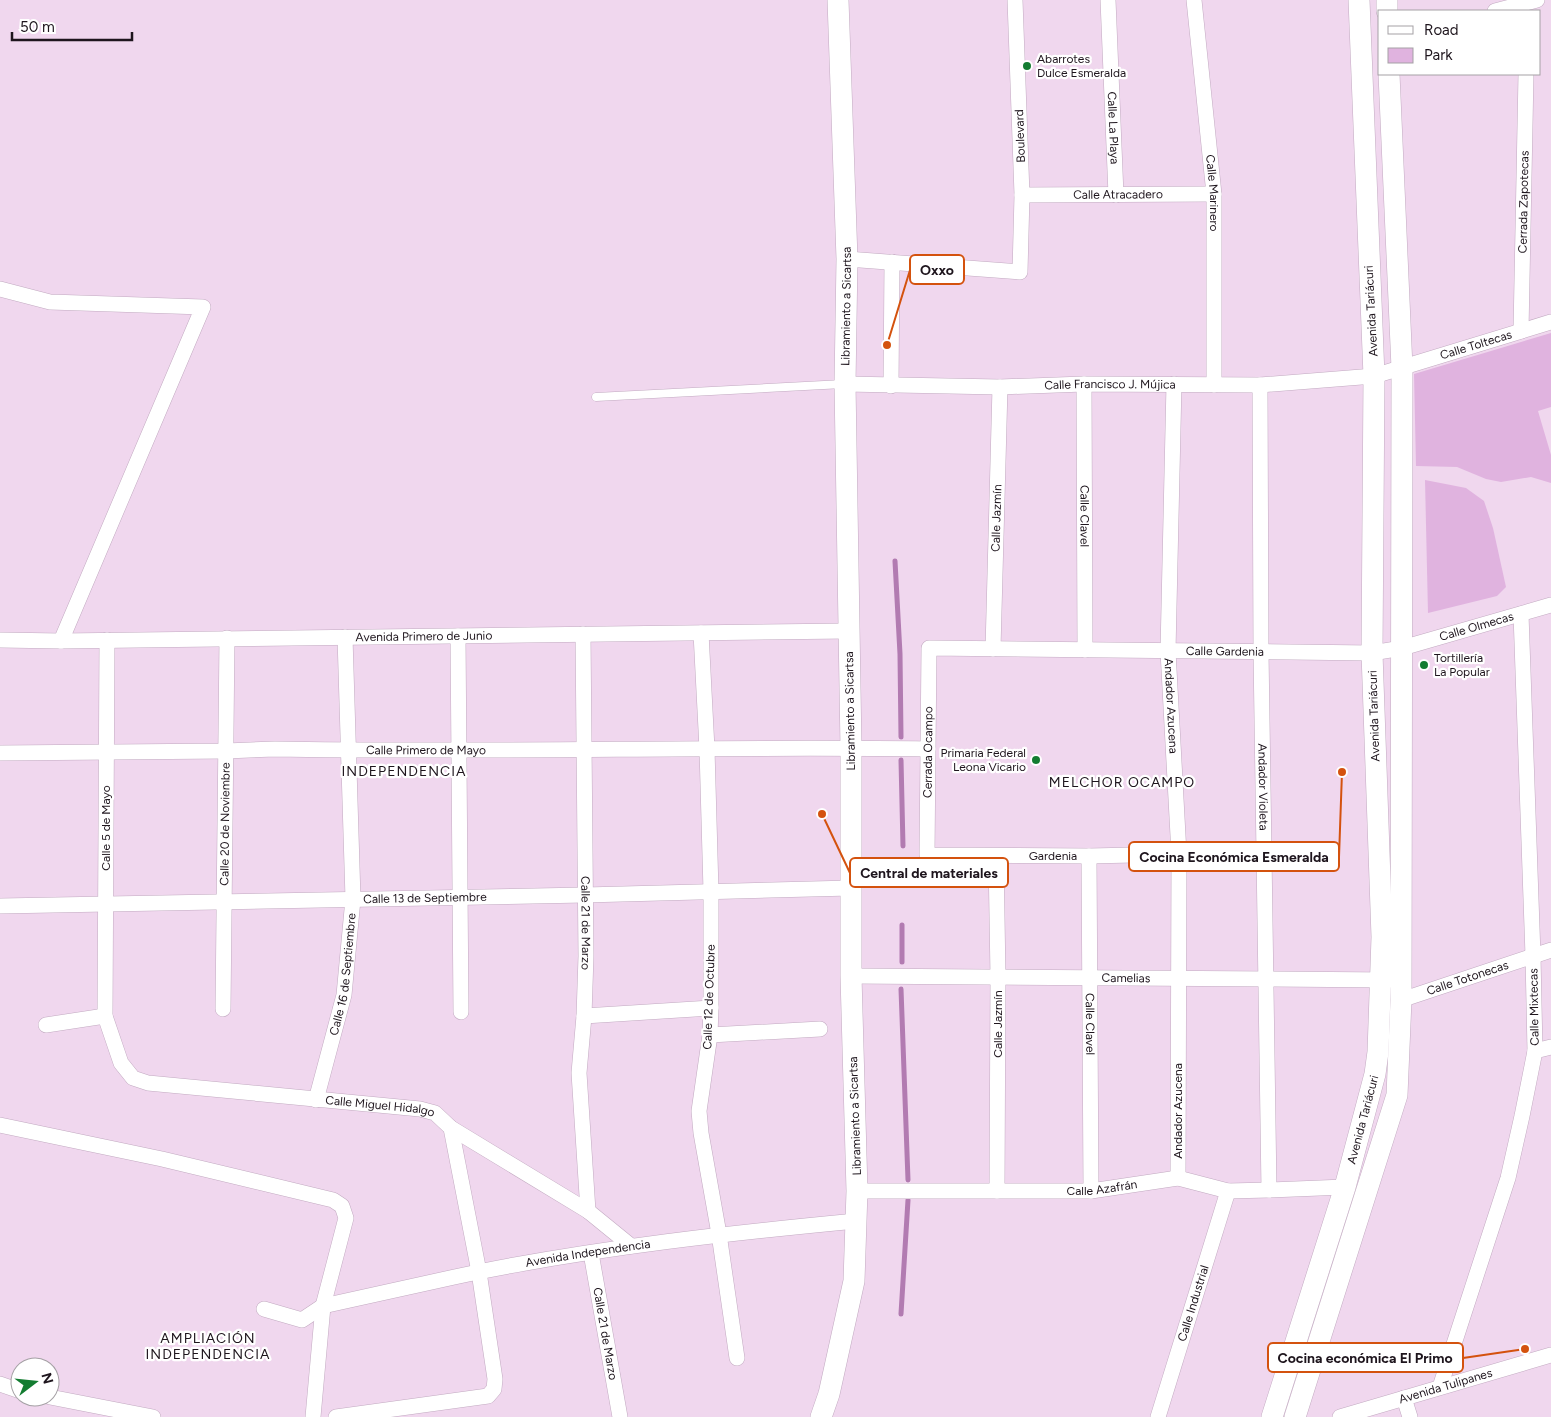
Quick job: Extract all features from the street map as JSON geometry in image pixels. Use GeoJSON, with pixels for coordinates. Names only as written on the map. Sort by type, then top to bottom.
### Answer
{"type":"FeatureCollection","features":[{"type":"Feature","properties":{"kind":"street","name":"Libramiento a Sicartsa"},"geometry":{"type":"LineString","coordinates":[[821,1417],[829,1394],[854,1281],[857,1192],[850,888],[851,748],[845,384],[847,259],[838,0]]}},
{"type":"Feature","properties":{"kind":"street","name":"Boulevard"},"geometry":{"type":"LineString","coordinates":[[892,262],[1020,272],[1022,195],[1015,0]]}},
{"type":"Feature","properties":{"kind":"street","name":"Calle La Playa"},"geometry":{"type":"LineString","coordinates":[[1108,0],[1116,196]]}},
{"type":"Feature","properties":{"kind":"street","name":"Calle Marinero"},"geometry":{"type":"LineString","coordinates":[[1194,0],[1214,194],[1214,385]]}},
{"type":"Feature","properties":{"kind":"street","name":"Avenida Tariácuri"},"geometry":{"type":"LineString","coordinates":[[1295,1417],[1397,1095],[1394,986],[1372,653],[1374,376],[1358,0]]}},
{"type":"Feature","properties":{"kind":"street"},"geometry":{"type":"LineString","coordinates":[[1501,10],[1531,5]]}},
{"type":"Feature","properties":{"kind":"street","name":"Avenida Tariácuri"},"geometry":{"type":"LineString","coordinates":[[1272,1417],[1345,1187],[1375,1074],[1378,1052],[1394,986],[1402,648],[1402,368],[1389,75]]}},
{"type":"Feature","properties":{"kind":"street","name":"Cerrada Zapotecas"},"geometry":{"type":"LineString","coordinates":[[1521,331],[1526,75]]}},
{"type":"Feature","properties":{"kind":"street","name":"Calle Atracadero"},"geometry":{"type":"LineString","coordinates":[[1022,195],[1214,194]]}},
{"type":"Feature","properties":{"kind":"street"},"geometry":{"type":"LineString","coordinates":[[847,259],[892,262],[891,386]]}},
{"type":"Feature","properties":{"kind":"street"},"geometry":{"type":"LineString","coordinates":[[0,288],[50,302],[203,307],[62,641]]}},
{"type":"Feature","properties":{"kind":"street","name":"Calle Toltecas"},"geometry":{"type":"LineString","coordinates":[[1374,376],[1551,322]]}},
{"type":"Feature","properties":{"kind":"street","name":"Calle Francisco J. Mújica"},"geometry":{"type":"LineString","coordinates":[[845,384],[1000,387],[1084,384],[1260,385],[1374,376]]}},
{"type":"Feature","properties":{"kind":"street","name":"Calle Clavel"},"geometry":{"type":"LineString","coordinates":[[1084,384],[1085,650]]}},
{"type":"Feature","properties":{"kind":"street","name":"Andador Azucena"},"geometry":{"type":"LineString","coordinates":[[1174,384],[1168,651],[1179,854],[1178,1178]]}},
{"type":"Feature","properties":{"kind":"street","name":"Andador Violeta"},"geometry":{"type":"LineString","coordinates":[[1260,385],[1269,1190]]}},
{"type":"Feature","properties":{"kind":"street","name":"Calle Jazmín"},"geometry":{"type":"LineString","coordinates":[[993,649],[1000,387]]}},
{"type":"Feature","properties":{"kind":"street","name":"Calle Olmecas"},"geometry":{"type":"LineString","coordinates":[[1402,648],[1551,605]]}},
{"type":"Feature","properties":{"kind":"street","name":"Calle Mixtecas"},"geometry":{"type":"LineString","coordinates":[[1440,1387],[1508,1178],[1535,1051],[1521,614]]}},
{"type":"Feature","properties":{"kind":"street","name":"Avenida Primero de Junio"},"geometry":{"type":"LineString","coordinates":[[0,640],[62,641],[848,631]]}},
{"type":"Feature","properties":{"kind":"street","name":"Calle 12 de Octubre"},"geometry":{"type":"LineString","coordinates":[[701,633],[711,891],[711,1008],[710,1035],[699,1111],[737,1358]]}},
{"type":"Feature","properties":{"kind":"street","name":"Calle 21 de Marzo"},"geometry":{"type":"LineString","coordinates":[[583,634],[584,1016],[579,1073],[588,1211]]}},
{"type":"Feature","properties":{"kind":"street"},"geometry":{"type":"LineString","coordinates":[[458,636],[461,1012]]}},
{"type":"Feature","properties":{"kind":"street","name":"Calle 16 de Septiembre"},"geometry":{"type":"LineString","coordinates":[[316,1100],[344,995],[353,899],[345,637]]}},
{"type":"Feature","properties":{"kind":"street","name":"Calle 20 de Noviembre"},"geometry":{"type":"LineString","coordinates":[[224,1009],[227,638]]}},
{"type":"Feature","properties":{"kind":"street","name":"Calle 5 de Mayo"},"geometry":{"type":"LineString","coordinates":[[107,640],[105,1016],[121,1063],[133,1078],[148,1083]]}},
{"type":"Feature","properties":{"kind":"street","name":"Calle Gardenia"},"geometry":{"type":"LineString","coordinates":[[929,648],[1372,653],[1402,648]]}},
{"type":"Feature","properties":{"kind":"street","name":"Cerrada Ocampo"},"geometry":{"type":"LineString","coordinates":[[927,855],[929,648]]}},
{"type":"Feature","properties":{"kind":"street","name":"Calle Primero de Mayo"},"geometry":{"type":"LineString","coordinates":[[0,753],[226,752],[274,749],[348,751],[583,751],[928,749]]}},
{"type":"Feature","properties":{"kind":"street","name":"Gardenia"},"geometry":{"type":"LineString","coordinates":[[927,855],[1089,856],[1179,854]]}},
{"type":"Feature","properties":{"kind":"street","name":"Calle Jazmín"},"geometry":{"type":"LineString","coordinates":[[996,856],[998,977],[997,1191]]}},
{"type":"Feature","properties":{"kind":"street","name":"Calle Clavel"},"geometry":{"type":"LineString","coordinates":[[1089,856],[1091,1191]]}},
{"type":"Feature","properties":{"kind":"street","name":"Calle 13 de Septiembre"},"geometry":{"type":"LineString","coordinates":[[0,906],[850,888]]}},
{"type":"Feature","properties":{"kind":"street","name":"Calle Totonecas"},"geometry":{"type":"LineString","coordinates":[[1394,986],[1533,956],[1551,950]]}},
{"type":"Feature","properties":{"kind":"street","name":"Camelias"},"geometry":{"type":"LineString","coordinates":[[851,976],[1266,979],[1394,986]]}},
{"type":"Feature","properties":{"kind":"street"},"geometry":{"type":"LineString","coordinates":[[584,1016],[711,1008]]}},
{"type":"Feature","properties":{"kind":"street"},"geometry":{"type":"LineString","coordinates":[[46,1025],[105,1016]]}},
{"type":"Feature","properties":{"kind":"street"},"geometry":{"type":"LineString","coordinates":[[710,1035],[820,1029]]}},
{"type":"Feature","properties":{"kind":"street"},"geometry":{"type":"LineString","coordinates":[[1535,1051],[1551,1047]]}},
{"type":"Feature","properties":{"kind":"street","name":"Calle Miguel Hidalgo"},"geometry":{"type":"LineString","coordinates":[[148,1083],[420,1109],[435,1113],[451,1128],[588,1211],[631,1246]]}},
{"type":"Feature","properties":{"kind":"street"},"geometry":{"type":"LineString","coordinates":[[0,1125],[162,1159],[333,1200],[342,1206],[346,1218],[323,1306],[313,1417]]}},
{"type":"Feature","properties":{"kind":"street"},"geometry":{"type":"LineString","coordinates":[[336,1417],[488,1396],[494,1389],[495,1379],[479,1272],[451,1128]]}},
{"type":"Feature","properties":{"kind":"street","name":"Calle Azafrán"},"geometry":{"type":"LineString","coordinates":[[857,1192],[1091,1191],[1178,1178],[1228,1191],[1345,1187]]}},
{"type":"Feature","properties":{"kind":"street","name":"Calle Industrial"},"geometry":{"type":"LineString","coordinates":[[1158,1417],[1228,1191]]}},
{"type":"Feature","properties":{"kind":"street","name":"Avenida Independencia"},"geometry":{"type":"LineString","coordinates":[[323,1306],[479,1272],[631,1246],[719,1234],[856,1220]]}},
{"type":"Feature","properties":{"kind":"street","name":"Calle 21 de Marzo"},"geometry":{"type":"LineString","coordinates":[[591,1253],[620,1417]]}},
{"type":"Feature","properties":{"kind":"street"},"geometry":{"type":"LineString","coordinates":[[264,1309],[302,1320],[323,1306]]}},
{"type":"Feature","properties":{"kind":"street","name":"Avenida Tulipanes"},"geometry":{"type":"LineString","coordinates":[[1340,1417],[1440,1387],[1550,1361]]}},
{"type":"Feature","properties":{"kind":"street"},"geometry":{"type":"LineString","coordinates":[[1404,1398],[1410,1417]]}},
{"type":"Feature","properties":{"kind":"street"},"geometry":{"type":"LineString","coordinates":[[60,1399],[153,1417]]}},
{"type":"Feature","properties":{"kind":"lane"},"geometry":{"type":"LineString","coordinates":[[596,396],[845,384]]}},
{"type":"Feature","properties":{"kind":"green space"},"geometry":{"type":"Polygon","coordinates":[[[1551,333],[1551,407],[1538,411],[1551,455],[1551,483],[1531,477],[1501,482],[1486,479],[1457,467],[1416,466],[1414,374],[1551,333]]]}},
{"type":"Feature","properties":{"kind":"green space"},"geometry":{"type":"Polygon","coordinates":[[[1425,480],[1466,488],[1484,501],[1493,528],[1506,587],[1497,596],[1428,613],[1425,480]]]}},
{"type":"Feature","properties":{"kind":"waterway"},"geometry":{"type":"LineString","coordinates":[[895,561],[900,654],[901,737]]}},
{"type":"Feature","properties":{"kind":"waterway"},"geometry":{"type":"LineString","coordinates":[[901,760],[903,846]]}},
{"type":"Feature","properties":{"kind":"waterway"},"geometry":{"type":"LineString","coordinates":[[902,925],[902,962]]}},
{"type":"Feature","properties":{"kind":"waterway"},"geometry":{"type":"LineString","coordinates":[[901,989],[908,1180]]}},
{"type":"Feature","properties":{"kind":"waterway"},"geometry":{"type":"LineString","coordinates":[[901,1314],[908,1200]]}},
{"type":"Feature","properties":{"kind":"place","name":"Abarrotes Dulce Esmeralda"},"geometry":{"type":"Point","coordinates":[1027,66]}},
{"type":"Feature","properties":{"kind":"place","name":"Oxxo"},"geometry":{"type":"Point","coordinates":[887,345]}},
{"type":"Feature","properties":{"kind":"place","name":"Tortillería La Popular"},"geometry":{"type":"Point","coordinates":[1424,665]}},
{"type":"Feature","properties":{"kind":"place","name":"Primaria Federal Leona Vicario"},"geometry":{"type":"Point","coordinates":[1036,760]}},
{"type":"Feature","properties":{"kind":"place","name":"Cocina Económica Esmeralda"},"geometry":{"type":"Point","coordinates":[1342,772]}},
{"type":"Feature","properties":{"kind":"place","name":"Central de materiales"},"geometry":{"type":"Point","coordinates":[822,814]}},
{"type":"Feature","properties":{"kind":"place","name":"Cocina económica El Primo"},"geometry":{"type":"Point","coordinates":[1525,1349]}},
{"type":"Feature","properties":{"kind":"district","name":"INDEPENDENCIA"},"geometry":{"type":"Point","coordinates":[404,771]}},
{"type":"Feature","properties":{"kind":"district","name":"MELCHOR OCAMPO"},"geometry":{"type":"Point","coordinates":[1122,782]}},
{"type":"Feature","properties":{"kind":"district","name":"AMPLIACIÓN INDEPENDENCIA"},"geometry":{"type":"Point","coordinates":[208,1346]}}]}
